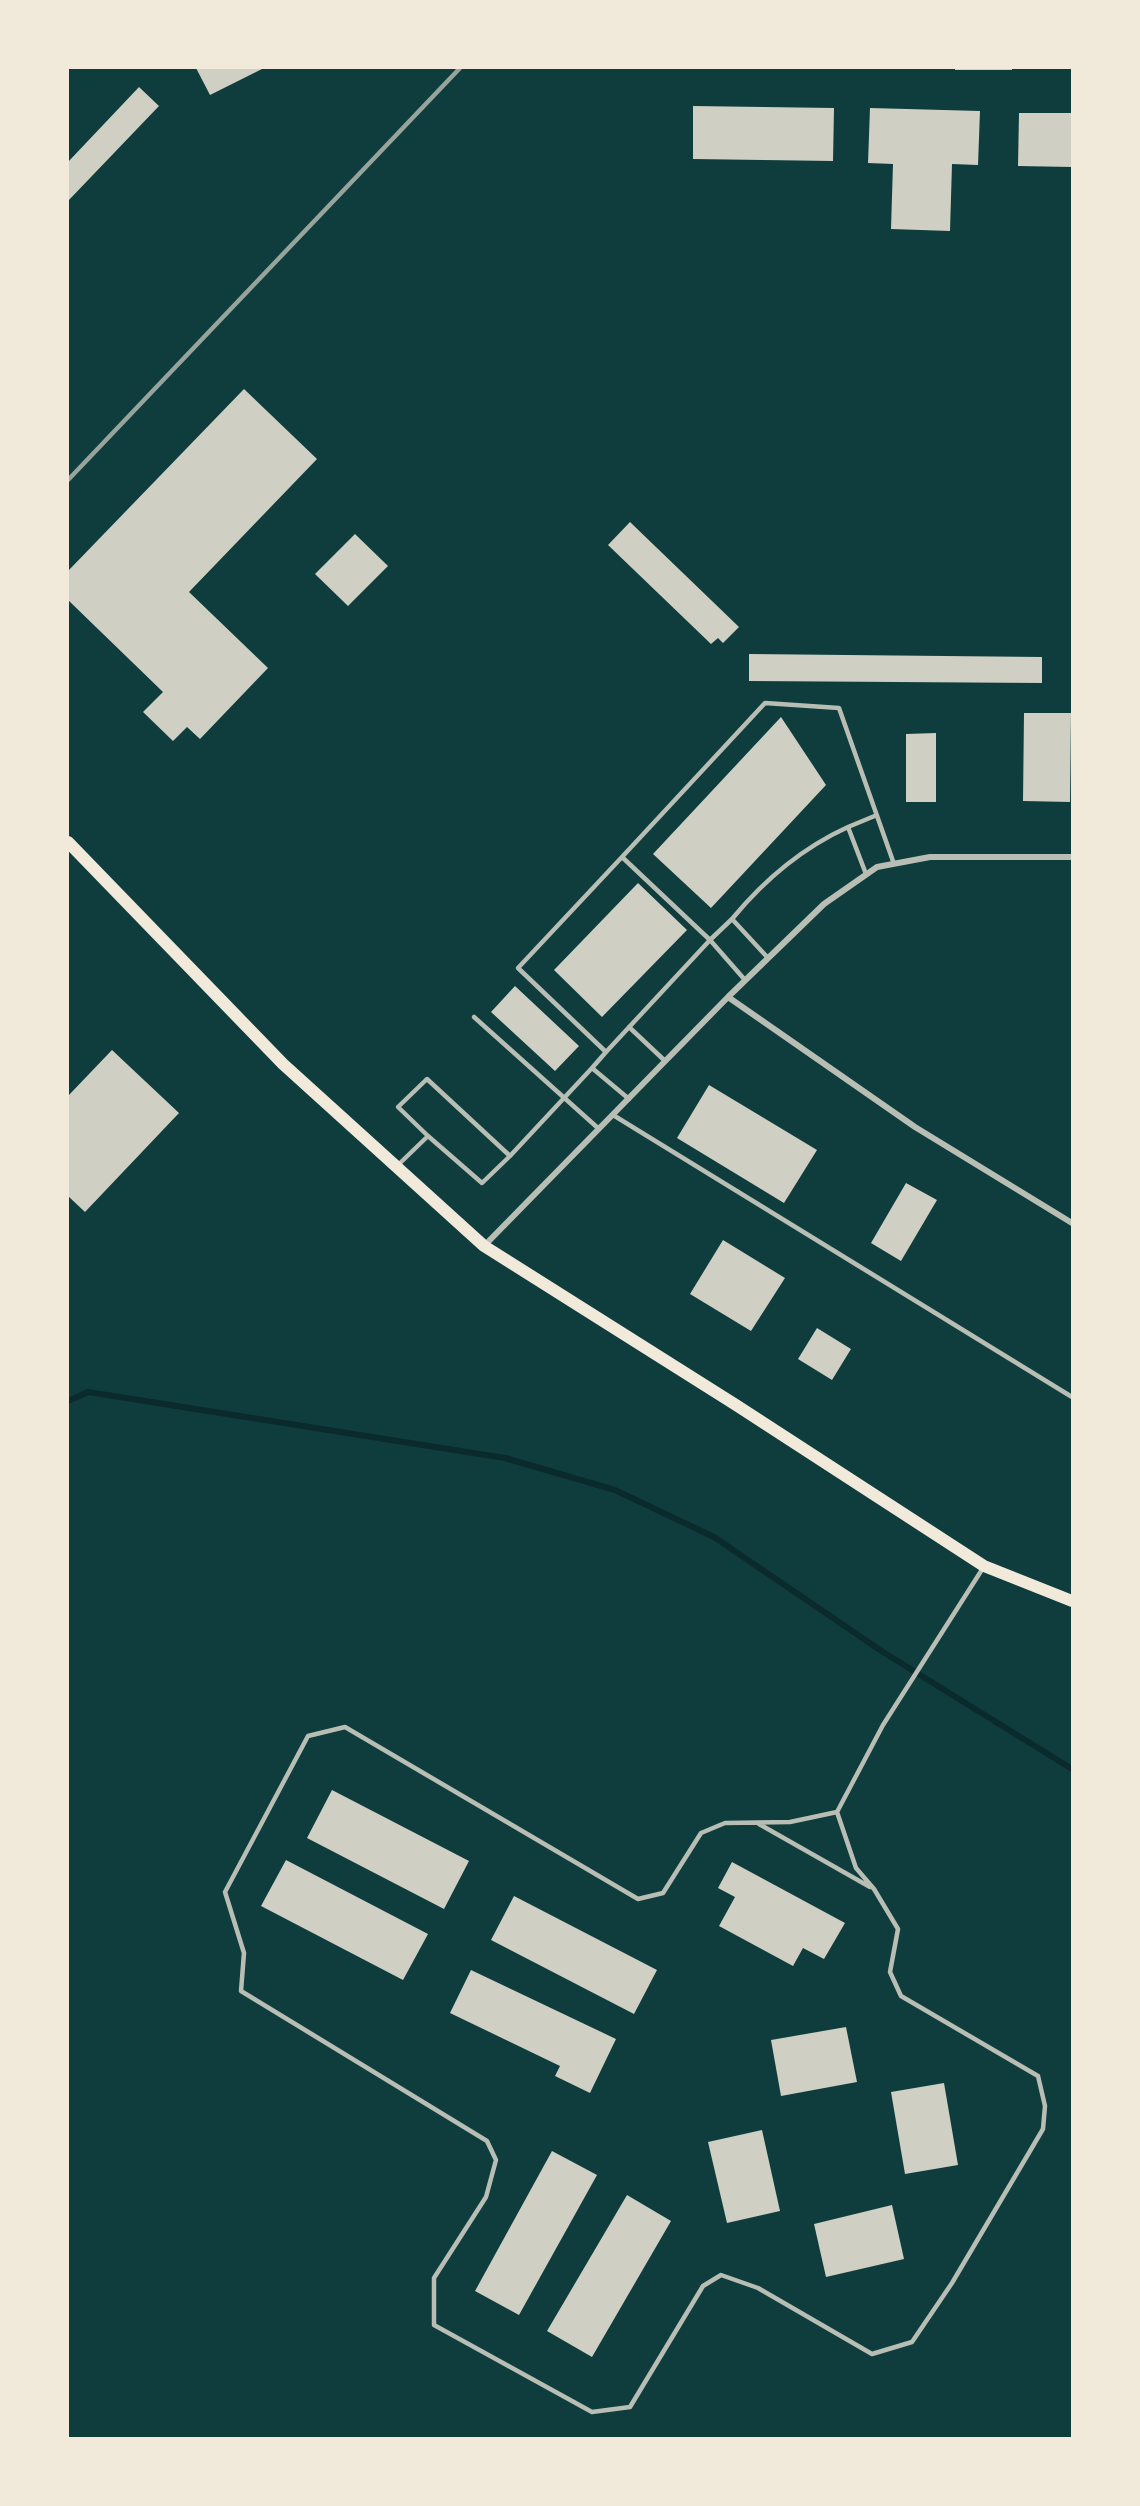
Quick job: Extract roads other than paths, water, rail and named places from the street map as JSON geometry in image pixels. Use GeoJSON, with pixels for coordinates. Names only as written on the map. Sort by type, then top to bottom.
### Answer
{"type":"FeatureCollection","features":[{"type":"Feature","properties":{"kind":"main road"},"geometry":{"type":"LineString","coordinates":[[68,842],[283,1064],[484,1246],[736,1405],[984,1566],[1072,1601]]}},
{"type":"Feature","properties":{"kind":"street"},"geometry":{"type":"LineString","coordinates":[[484,1246],[745,980],[824,904],[866,874],[877,867],[930,857],[1072,858]]}},
{"type":"Feature","properties":{"kind":"street"},"geometry":{"type":"LineString","coordinates":[[728,997],[915,1127],[1072,1222]]}},
{"type":"Feature","properties":{"kind":"lane"},"geometry":{"type":"LineString","coordinates":[[606,1052],[518,968],[765,703],[839,708],[894,864]]}},
{"type":"Feature","properties":{"kind":"lane"},"geometry":{"type":"LineString","coordinates":[[510,1155],[427,1079],[398,1107],[482,1184],[510,1155],[563,1100],[710,940],[732,919],[754,891],[824,838],[877,815]]}},
{"type":"Feature","properties":{"kind":"lane"},"geometry":{"type":"LineString","coordinates":[[848,827],[866,874]]}},
{"type":"Feature","properties":{"kind":"lane"},"geometry":{"type":"LineString","coordinates":[[622,857],[710,940],[745,980]]}},
{"type":"Feature","properties":{"kind":"lane"},"geometry":{"type":"LineString","coordinates":[[732,919],[768,958]]}},
{"type":"Feature","properties":{"kind":"lane"},"geometry":{"type":"LineString","coordinates":[[474,1017],[563,1100],[599,1129]]}},
{"type":"Feature","properties":{"kind":"lane"},"geometry":{"type":"LineString","coordinates":[[629,1027],[664,1060]]}},
{"type":"Feature","properties":{"kind":"lane"},"geometry":{"type":"LineString","coordinates":[[592,1068],[629,1099]]}},
{"type":"Feature","properties":{"kind":"lane"},"geometry":{"type":"LineString","coordinates":[[613,1114],[1072,1397]]}},
{"type":"Feature","properties":{"kind":"lane"},"geometry":{"type":"LineString","coordinates":[[396,1167],[428,1136]]}},
{"type":"Feature","properties":{"kind":"lane"},"geometry":{"type":"LineString","coordinates":[[837,1812],[790,1822],[725,1823],[701,1833],[663,1893],[638,1899],[345,1727],[308,1736],[225,1892],[244,1953],[241,1991],[487,2141],[496,2160],[486,2197],[434,2278],[434,2325],[592,2412],[630,2407],[703,2286],[721,2275],[758,2288],[872,2354],[912,2342],[952,2283],[1043,2129],[1045,2106],[1038,2076],[901,1996],[890,1972],[898,1929],[874,1889],[855,1868],[837,1812],[883,1725],[984,1566]]}},
{"type":"Feature","properties":{"kind":"lane"},"geometry":{"type":"LineString","coordinates":[[757,1823],[874,1889]]}},
{"type":"Feature","properties":{"kind":"waterway"},"geometry":{"type":"LineString","coordinates":[[68,1401],[88,1392],[505,1458],[615,1490],[714,1537],[883,1652],[1072,1769]]}},
{"type":"Feature","properties":{"kind":"railway"},"geometry":{"type":"LineString","coordinates":[[68,480],[460,68]]}}]}
